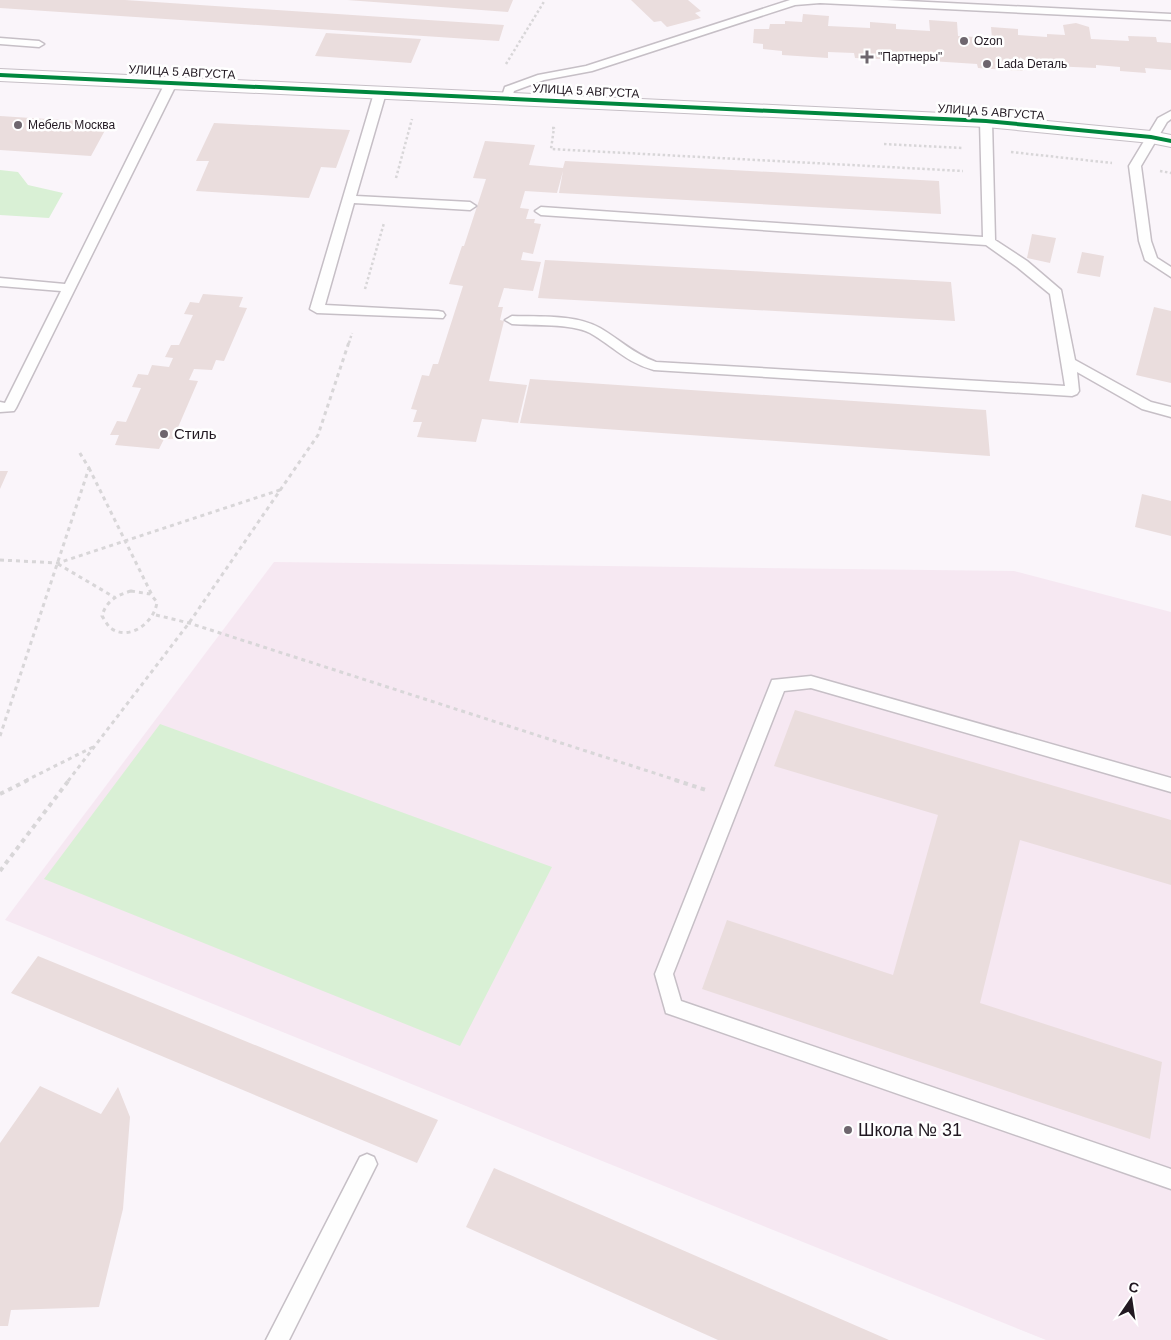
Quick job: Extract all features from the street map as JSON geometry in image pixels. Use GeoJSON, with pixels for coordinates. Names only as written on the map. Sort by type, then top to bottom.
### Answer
{"type":"FeatureCollection","features":[{"type":"Feature","properties":{"kind":"street","name":"УЛИЦА 5 АВГУСТА"},"geometry":{"type":"LineString","coordinates":[[0,75],[986,121],[1151,137],[1171,141]]}},
{"type":"Feature","properties":{"kind":"lane"},"geometry":{"type":"LineString","coordinates":[[507,98],[509,89],[542,77],[588,69],[794,2],[817,0]]}},
{"type":"Feature","properties":{"kind":"lane"},"geometry":{"type":"LineString","coordinates":[[822,0],[1171,17]]}},
{"type":"Feature","properties":{"kind":"lane"},"geometry":{"type":"LineString","coordinates":[[0,41],[39,44]]}},
{"type":"Feature","properties":{"kind":"lane"},"geometry":{"type":"LineString","coordinates":[[0,407],[9,408],[171,83]]}},
{"type":"Feature","properties":{"kind":"lane"},"geometry":{"type":"LineString","coordinates":[[380,92],[316,309],[438,315]]}},
{"type":"Feature","properties":{"kind":"lane"},"geometry":{"type":"LineString","coordinates":[[1171,114],[1162,120],[1136,166],[1144,241],[1151,260],[1171,273]]}},
{"type":"Feature","properties":{"kind":"lane"},"geometry":{"type":"LineString","coordinates":[[986,121],[989,240]]}},
{"type":"Feature","properties":{"kind":"lane"},"geometry":{"type":"LineString","coordinates":[[349,198],[470,206]]}},
{"type":"Feature","properties":{"kind":"lane"},"geometry":{"type":"LineString","coordinates":[[512,320],[578,324],[594,330],[635,359],[654,366],[1072,391],[1069,362],[1056,293],[1022,264],[989,240],[541,211]]}},
{"type":"Feature","properties":{"kind":"lane"},"geometry":{"type":"LineString","coordinates":[[0,282],[68,288]]}},
{"type":"Feature","properties":{"kind":"lane"},"geometry":{"type":"LineString","coordinates":[[1069,362],[1147,406],[1171,412]]}},
{"type":"Feature","properties":{"kind":"lane"},"geometry":{"type":"LineString","coordinates":[[1171,785],[811,682],[778,685],[664,974],[673,1007],[1171,1179]]}},
{"type":"Feature","properties":{"kind":"lane"},"geometry":{"type":"LineString","coordinates":[[277,1340],[366,1164]]}},
{"type":"Feature","properties":{"kind":"path"},"geometry":{"type":"LineString","coordinates":[[506,64],[545,0]]}},
{"type":"Feature","properties":{"kind":"path"},"geometry":{"type":"LineString","coordinates":[[544,127],[554,128],[551,149],[986,173]]}},
{"type":"Feature","properties":{"kind":"path"},"geometry":{"type":"LineString","coordinates":[[878,144],[986,149],[1136,166],[1171,173]]}},
{"type":"Feature","properties":{"kind":"path"},"geometry":{"type":"LineString","coordinates":[[0,871],[189,623],[318,435],[359,311]]}},
{"type":"Feature","properties":{"kind":"path"},"geometry":{"type":"LineString","coordinates":[[78,450],[89,468],[124,542],[153,598],[158,609],[156,615],[144,627],[135,630],[117,631],[110,628],[102,616],[108,602],[114,597],[131,591],[148,593],[153,598]]}},
{"type":"Feature","properties":{"kind":"path"},"geometry":{"type":"LineString","coordinates":[[0,736],[89,468]]}},
{"type":"Feature","properties":{"kind":"path"},"geometry":{"type":"LineString","coordinates":[[0,560],[58,563],[280,490]]}},
{"type":"Feature","properties":{"kind":"path"},"geometry":{"type":"LineString","coordinates":[[58,563],[114,597]]}},
{"type":"Feature","properties":{"kind":"path"},"geometry":{"type":"LineString","coordinates":[[156,615],[189,623],[733,799]]}},
{"type":"Feature","properties":{"kind":"path"},"geometry":{"type":"LineString","coordinates":[[0,794],[95,746]]}},
{"type":"Feature","properties":{"kind":"shaded area","name":"Школа № 31"},"geometry":{"type":"Polygon","coordinates":[[[274,562],[1014,571],[1171,612],[1171,1340],[1046,1340],[5,920],[274,562]]]}},
{"type":"Feature","properties":{"kind":"green space"},"geometry":{"type":"Polygon","coordinates":[[[0,170],[18,172],[28,185],[63,193],[49,218],[0,215],[0,170]]]}},
{"type":"Feature","properties":{"kind":"green space"},"geometry":{"type":"Polygon","coordinates":[[[160,724],[552,867],[460,1046],[44,879],[160,724]]]}},
{"type":"Feature","properties":{"kind":"building"},"geometry":{"type":"Polygon","coordinates":[[[0,0],[125,0],[504,25],[499,41],[0,8],[0,0]]]}},
{"type":"Feature","properties":{"kind":"building"},"geometry":{"type":"Polygon","coordinates":[[[347,0],[513,0],[508,12],[347,0]]]}},
{"type":"Feature","properties":{"kind":"building"},"geometry":{"type":"Polygon","coordinates":[[[631,0],[688,0],[701,11],[695,13],[701,18],[667,27],[661,21],[654,22],[631,0]]]}},
{"type":"Feature","properties":{"kind":"building"},"geometry":{"type":"Polygon","coordinates":[[[803,14],[829,16],[828,26],[870,28],[870,22],[896,24],[896,29],[930,31],[929,20],[957,22],[958,36],[992,38],[991,27],[1018,29],[1018,35],[1047,37],[1047,34],[1065,35],[1063,25],[1076,23],[1089,27],[1091,39],[1129,41],[1128,36],[1156,37],[1157,42],[1171,43],[1171,70],[1145,68],[1146,73],[1120,71],[1120,67],[1096,65],[1096,68],[1051,66],[1051,62],[1023,60],[1020,57],[1023,71],[978,68],[977,64],[915,60],[915,57],[880,55],[880,59],[855,58],[854,53],[828,52],[828,58],[782,55],[782,51],[763,49],[763,44],[753,43],[754,29],[769,29],[770,24],[785,24],[785,21],[802,22],[803,14]]]}},
{"type":"Feature","properties":{"kind":"building"},"geometry":{"type":"Polygon","coordinates":[[[326,33],[421,39],[411,63],[315,56],[326,33]]]}},
{"type":"Feature","properties":{"kind":"building"},"geometry":{"type":"Polygon","coordinates":[[[0,116],[109,123],[91,156],[0,150],[0,116]]]}},
{"type":"Feature","properties":{"kind":"building"},"geometry":{"type":"Polygon","coordinates":[[[214,123],[350,130],[336,168],[321,167],[309,198],[196,191],[209,161],[196,161],[214,123]]]}},
{"type":"Feature","properties":{"kind":"building"},"geometry":{"type":"Polygon","coordinates":[[[485,141],[535,145],[529,165],[563,168],[565,161],[939,181],[941,214],[559,193],[563,171],[557,193],[525,191],[520,208],[529,209],[526,219],[535,219],[534,223],[541,224],[533,254],[523,252],[521,260],[541,262],[533,291],[504,288],[498,307],[503,307],[500,320],[504,321],[489,381],[527,385],[518,423],[482,419],[476,442],[417,437],[422,422],[413,422],[417,410],[411,409],[422,375],[429,376],[433,364],[438,364],[463,286],[449,284],[462,246],[464,246],[486,179],[473,178],[485,141]]]}},
{"type":"Feature","properties":{"kind":"building"},"geometry":{"type":"Polygon","coordinates":[[[1032,234],[1056,238],[1050,263],[1027,258],[1032,234]]]}},
{"type":"Feature","properties":{"kind":"building"},"geometry":{"type":"Polygon","coordinates":[[[1082,252],[1104,256],[1100,277],[1077,273],[1082,252]]]}},
{"type":"Feature","properties":{"kind":"building"},"geometry":{"type":"Polygon","coordinates":[[[545,260],[951,282],[955,321],[538,298],[545,260]]]}},
{"type":"Feature","properties":{"kind":"building"},"geometry":{"type":"Polygon","coordinates":[[[203,294],[243,297],[239,307],[247,308],[224,361],[216,360],[212,370],[194,369],[189,380],[198,381],[173,439],[164,439],[159,449],[115,445],[119,435],[110,435],[117,421],[126,422],[141,388],[132,387],[138,374],[148,375],[152,365],[169,367],[173,358],[165,357],[171,345],[179,345],[193,315],[184,314],[190,302],[199,303],[203,294]]]}},
{"type":"Feature","properties":{"kind":"building"},"geometry":{"type":"Polygon","coordinates":[[[1154,307],[1171,311],[1171,383],[1136,375],[1154,307]]]}},
{"type":"Feature","properties":{"kind":"building"},"geometry":{"type":"Polygon","coordinates":[[[530,379],[986,410],[990,456],[520,423],[530,379]]]}},
{"type":"Feature","properties":{"kind":"building"},"geometry":{"type":"Polygon","coordinates":[[[0,471],[8,471],[0,489],[0,471]]]}},
{"type":"Feature","properties":{"kind":"building"},"geometry":{"type":"Polygon","coordinates":[[[1142,494],[1171,501],[1171,536],[1135,527],[1142,494]]]}},
{"type":"Feature","properties":{"kind":"building"},"geometry":{"type":"Polygon","coordinates":[[[795,710],[1171,820],[1171,885],[1020,840],[980,1003],[1162,1062],[1150,1139],[702,989],[727,920],[893,975],[938,815],[774,766],[795,710]]]}},
{"type":"Feature","properties":{"kind":"building"},"geometry":{"type":"Polygon","coordinates":[[[38,956],[438,1120],[417,1163],[11,993],[38,956]]]}},
{"type":"Feature","properties":{"kind":"building"},"geometry":{"type":"Polygon","coordinates":[[[40,1086],[101,1114],[118,1087],[130,1117],[123,1209],[99,1307],[11,1310],[8,1326],[0,1326],[0,1143],[40,1086]]]}},
{"type":"Feature","properties":{"kind":"building"},"geometry":{"type":"Polygon","coordinates":[[[494,1168],[889,1340],[718,1340],[466,1227],[494,1168]]]}},
{"type":"Feature","properties":{"kind":"cycle path"},"geometry":{"type":"LineString","coordinates":[[0,75],[986,121],[1151,137],[1171,141]]}},
{"type":"Feature","properties":{"kind":"place","name":"Ozon"},"geometry":{"type":"Point","coordinates":[964,41]}},
{"type":"Feature","properties":{"kind":"place","name":"\"Партнеры\""},"geometry":{"type":"Point","coordinates":[867,57]}},
{"type":"Feature","properties":{"kind":"place","name":"Lada Dеталь"},"geometry":{"type":"Point","coordinates":[987,64]}},
{"type":"Feature","properties":{"kind":"place","name":"Мебель Москва"},"geometry":{"type":"Point","coordinates":[18,125]}},
{"type":"Feature","properties":{"kind":"place","name":"Стиль"},"geometry":{"type":"Point","coordinates":[164,434]}},
{"type":"Feature","properties":{"kind":"place","name":"Школа № 31"},"geometry":{"type":"Point","coordinates":[848,1130]}}]}
